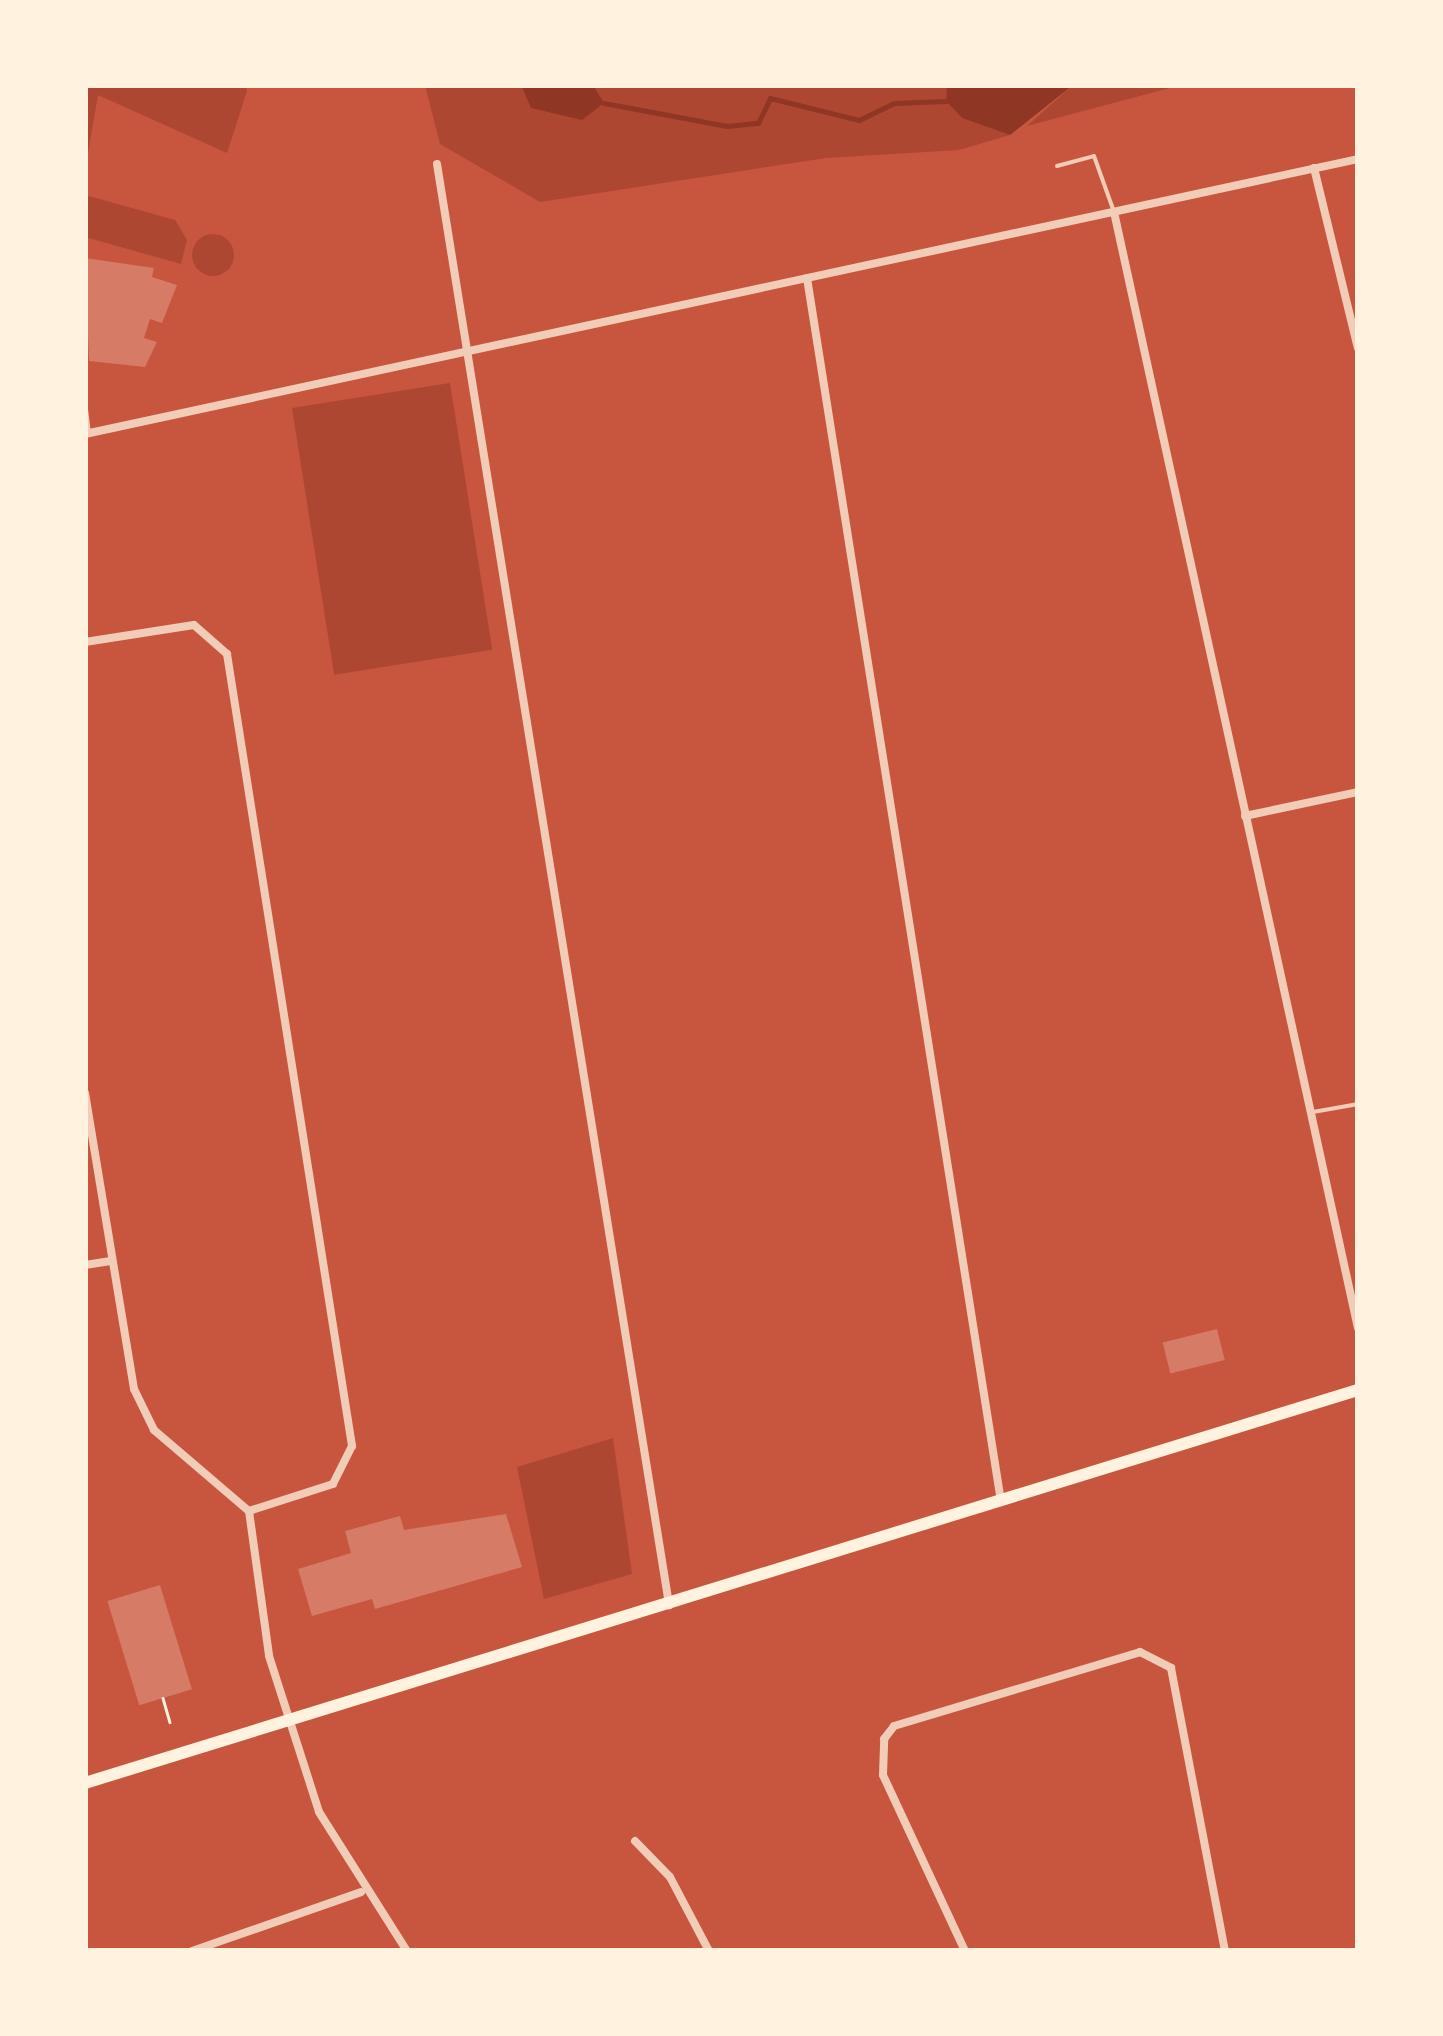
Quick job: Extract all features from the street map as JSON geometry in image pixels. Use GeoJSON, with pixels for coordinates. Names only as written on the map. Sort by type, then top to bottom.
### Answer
{"type":"FeatureCollection","features":[{"type":"Feature","properties":{"kind":"main road"},"geometry":{"type":"LineString","coordinates":[[85,1784],[1358,1390]]}},
{"type":"Feature","properties":{"kind":"street"},"geometry":{"type":"LineString","coordinates":[[87,434],[1358,159]]}},
{"type":"Feature","properties":{"kind":"street"},"geometry":{"type":"LineString","coordinates":[[437,164],[464,353],[669,1605]]}},
{"type":"Feature","properties":{"kind":"street"},"geometry":{"type":"LineString","coordinates":[[1314,168],[1358,348]]}},
{"type":"Feature","properties":{"kind":"street"},"geometry":{"type":"LineString","coordinates":[[1114,212],[1358,1328]]}},
{"type":"Feature","properties":{"kind":"street"},"geometry":{"type":"LineString","coordinates":[[807,278],[1002,1501]]}},
{"type":"Feature","properties":{"kind":"street"},"geometry":{"type":"LineString","coordinates":[[85,642],[194,626],[227,654],[352,1446],[333,1484],[249,1510]]}},
{"type":"Feature","properties":{"kind":"street"},"geometry":{"type":"LineString","coordinates":[[1245,816],[1358,792]]}},
{"type":"Feature","properties":{"kind":"street"},"geometry":{"type":"LineString","coordinates":[[85,1092],[134,1388],[154,1430],[249,1510],[288,1720],[320,1812],[361,1892],[406,1951]]}},
{"type":"Feature","properties":{"kind":"street"},"geometry":{"type":"LineString","coordinates":[[85,1265],[111,1261]]}},
{"type":"Feature","properties":{"kind":"street"},"geometry":{"type":"LineString","coordinates":[[965,1951],[883,1774],[884,1739],[894,1726],[1140,1652],[1170,1668],[1225,1951]]}},
{"type":"Feature","properties":{"kind":"street"},"geometry":{"type":"LineString","coordinates":[[635,1841],[670,1878],[708,1951]]}},
{"type":"Feature","properties":{"kind":"street"},"geometry":{"type":"LineString","coordinates":[[192,1951],[361,1892]]}},
{"type":"Feature","properties":{"kind":"lane"},"geometry":{"type":"LineString","coordinates":[[1056,166],[1094,156],[1114,212]]}},
{"type":"Feature","properties":{"kind":"lane"},"geometry":{"type":"LineString","coordinates":[[85,401],[87,434]]}},
{"type":"Feature","properties":{"kind":"lane"},"geometry":{"type":"LineString","coordinates":[[1312,1112],[1358,1104]]}},
{"type":"Feature","properties":{"kind":"path"},"geometry":{"type":"LineString","coordinates":[[163,1698],[170,1722]]}},
{"type":"Feature","properties":{"kind":"shaded area"},"geometry":{"type":"Polygon","coordinates":[[[85,85],[246,85],[247,91],[227,153],[98,95],[87,159],[85,85]]]}},
{"type":"Feature","properties":{"kind":"shaded area"},"geometry":{"type":"Polygon","coordinates":[[[425,85],[521,85],[531,108],[604,103],[593,85],[947,85],[946,101],[962,118],[1010,135],[959,150],[826,158],[540,202],[440,144],[425,85]]]}},
{"type":"Feature","properties":{"kind":"shaded area"},"geometry":{"type":"Polygon","coordinates":[[[521,85],[593,85],[604,103],[582,120],[531,108],[521,85]]]}},
{"type":"Feature","properties":{"kind":"shaded area"},"geometry":{"type":"Polygon","coordinates":[[[947,85],[1073,85],[1010,135],[962,118],[946,101],[947,85]]]}},
{"type":"Feature","properties":{"kind":"shaded area"},"geometry":{"type":"Polygon","coordinates":[[[1073,85],[1181,85],[1027,126],[1073,85]]]}},
{"type":"Feature","properties":{"kind":"shaded area"},"geometry":{"type":"Polygon","coordinates":[[[85,195],[175,220],[187,240],[181,264],[85,237],[85,195]]]}},
{"type":"Feature","properties":{"kind":"shaded area"},"geometry":{"type":"Polygon","coordinates":[[[213,234],[228,240],[234,255],[228,270],[213,276],[198,270],[192,255],[198,240],[213,234]]]}},
{"type":"Feature","properties":{"kind":"shaded area"},"geometry":{"type":"Polygon","coordinates":[[[450,383],[492,650],[334,675],[292,408],[450,383]]]}},
{"type":"Feature","properties":{"kind":"shaded area"},"geometry":{"type":"Polygon","coordinates":[[[613,1438],[632,1574],[544,1599],[517,1467],[613,1438]]]}},
{"type":"Feature","properties":{"kind":"building"},"geometry":{"type":"Polygon","coordinates":[[[85,258],[154,268],[152,277],[177,285],[162,323],[150,319],[144,338],[157,342],[145,367],[89,361],[85,258]]]}},
{"type":"Feature","properties":{"kind":"building"},"geometry":{"type":"Polygon","coordinates":[[[1217,1329],[1225,1360],[1170,1374],[1163,1343],[1217,1329]]]}},
{"type":"Feature","properties":{"kind":"building"},"geometry":{"type":"Polygon","coordinates":[[[506,1514],[522,1567],[375,1609],[372,1599],[312,1616],[298,1569],[351,1553],[345,1531],[400,1516],[404,1530],[506,1514]]]}},
{"type":"Feature","properties":{"kind":"building"},"geometry":{"type":"Polygon","coordinates":[[[160,1585],[192,1689],[139,1705],[107,1601],[160,1585]]]}},
{"type":"Feature","properties":{"kind":"waterway"},"geometry":{"type":"LineString","coordinates":[[604,103],[727,126],[758,123],[770,98],[859,120],[894,103],[946,101]]}}]}
